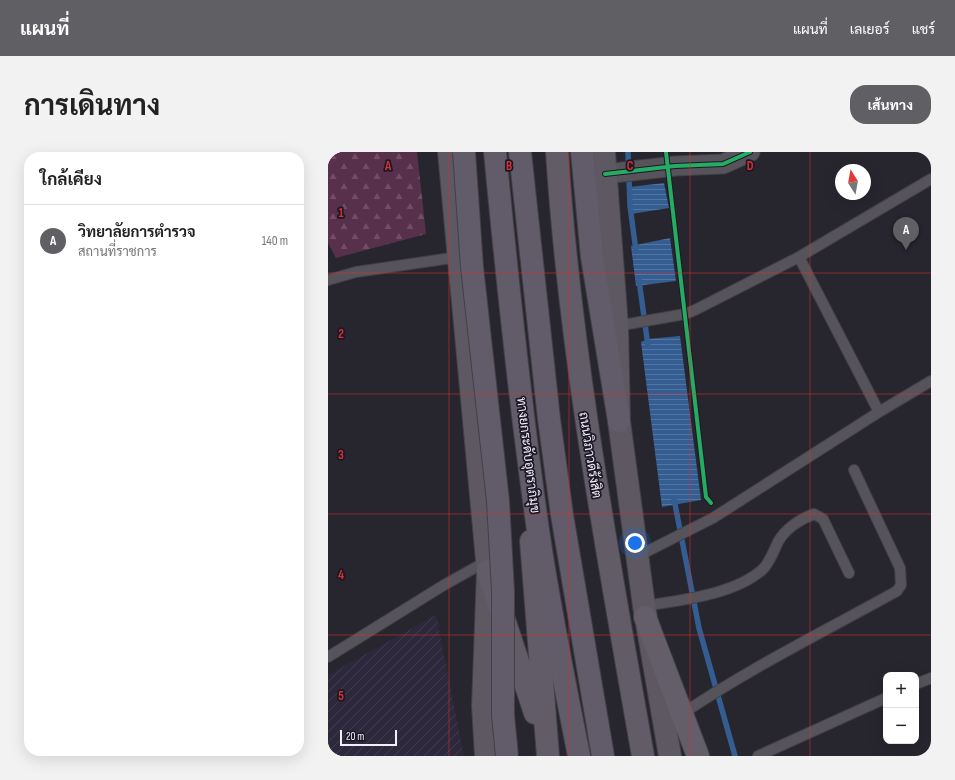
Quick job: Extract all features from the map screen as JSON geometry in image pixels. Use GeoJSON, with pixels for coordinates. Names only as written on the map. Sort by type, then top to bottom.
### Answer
{"type":"FeatureCollection","features":[{"type":"Feature","properties":{"kind":"highway"},"geometry":{"type":"LineString","coordinates":[[464,152],[472,267],[498,501],[503,590],[503,715],[507,756]]}},
{"type":"Feature","properties":{"kind":"highway"},"geometry":{"type":"LineString","coordinates":[[491,152],[522,425],[547,751]]}},
{"type":"Feature","properties":{"kind":"highway","name":"ทางยกระดับอุตราภิมุข"},"geometry":{"type":"LineString","coordinates":[[495,152],[506,264],[538,530],[553,623],[579,756]]}},
{"type":"Feature","properties":{"kind":"highway","name":"ทางยกระดับอุตราภิมุข"},"geometry":{"type":"LineString","coordinates":[[520,152],[550,427],[562,515],[603,756]]}},
{"type":"Feature","properties":{"kind":"highway","name":"ถนนวิภาวดีรังสิต"},"geometry":{"type":"LineString","coordinates":[[557,152],[567,268],[585,418],[643,756]]}},
{"type":"Feature","properties":{"kind":"highway"},"geometry":{"type":"LineString","coordinates":[[582,152],[592,257],[619,421]]}},
{"type":"Feature","properties":{"kind":"highway"},"geometry":{"type":"LineString","coordinates":[[483,566],[547,751]]}},
{"type":"Feature","properties":{"kind":"main road"},"geometry":{"type":"LineString","coordinates":[[449,152],[483,566],[483,706],[486,756]]}},
{"type":"Feature","properties":{"kind":"main road"},"geometry":{"type":"LineString","coordinates":[[604,152],[615,173],[619,421],[644,611],[670,756]]}},
{"type":"Feature","properties":{"kind":"main road"},"geometry":{"type":"LineString","coordinates":[[644,611],[698,756]]}},
{"type":"Feature","properties":{"kind":"street"},"geometry":{"type":"LineString","coordinates":[[615,173],[668,166],[723,164],[750,152]]}},
{"type":"Feature","properties":{"kind":"lane"},"geometry":{"type":"LineString","coordinates":[[617,326],[685,314],[799,257],[931,179]]}},
{"type":"Feature","properties":{"kind":"lane"},"geometry":{"type":"LineString","coordinates":[[328,280],[356,272],[458,257]]}},
{"type":"Feature","properties":{"kind":"lane"},"geometry":{"type":"LineString","coordinates":[[799,257],[878,412]]}},
{"type":"Feature","properties":{"kind":"lane"},"geometry":{"type":"LineString","coordinates":[[636,557],[713,518],[878,412],[931,381]]}},
{"type":"Feature","properties":{"kind":"lane"},"geometry":{"type":"LineString","coordinates":[[682,714],[712,694],[897,591],[901,584],[900,568],[854,470]]}},
{"type":"Feature","properties":{"kind":"lane"},"geometry":{"type":"LineString","coordinates":[[644,611],[684,599],[720,591],[752,577],[764,567],[786,531],[805,517],[814,514],[823,519],[849,573]]}},
{"type":"Feature","properties":{"kind":"lane"},"geometry":{"type":"LineString","coordinates":[[328,657],[444,585],[483,566]]}},
{"type":"Feature","properties":{"kind":"lane"},"geometry":{"type":"LineString","coordinates":[[919,683],[931,678]]}},
{"type":"Feature","properties":{"kind":"lane"},"geometry":{"type":"LineString","coordinates":[[758,756],[883,699]]}},
{"type":"Feature","properties":{"kind":"shaded area"},"geometry":{"type":"Polygon","coordinates":[[[436,615],[464,756],[328,756],[328,675],[436,615]]]}},
{"type":"Feature","properties":{"kind":"green space"},"geometry":{"type":"Polygon","coordinates":[[[328,152],[417,152],[426,234],[336,258],[328,243],[328,152]]]}},
{"type":"Feature","properties":{"kind":"water"},"geometry":{"type":"Polygon","coordinates":[[[664,183],[669,208],[631,214],[629,187],[664,183]]]}},
{"type":"Feature","properties":{"kind":"water"},"geometry":{"type":"Polygon","coordinates":[[[670,238],[676,281],[636,286],[631,246],[670,238]]]}},
{"type":"Feature","properties":{"kind":"water"},"geometry":{"type":"Polygon","coordinates":[[[680,336],[701,500],[662,507],[641,342],[647,339],[680,336]]]}},
{"type":"Feature","properties":{"kind":"waterway"},"geometry":{"type":"LineString","coordinates":[[628,152],[630,206],[636,251]]}},
{"type":"Feature","properties":{"kind":"waterway"},"geometry":{"type":"LineString","coordinates":[[639,280],[648,346]]}},
{"type":"Feature","properties":{"kind":"waterway"},"geometry":{"type":"LineString","coordinates":[[674,499],[699,628],[735,756]]}},
{"type":"Feature","properties":{"kind":"cycle path"},"geometry":{"type":"LineString","coordinates":[[666,152],[706,497],[711,503]]}},
{"type":"Feature","properties":{"kind":"cycle path"},"geometry":{"type":"LineString","coordinates":[[605,174],[675,166],[723,164],[750,152]]}},
{"type":"Feature","properties":{"kind":"place","name":"วิทยาลัยการตำรวจ"},"geometry":{"type":"Point","coordinates":[906,250]}}]}
